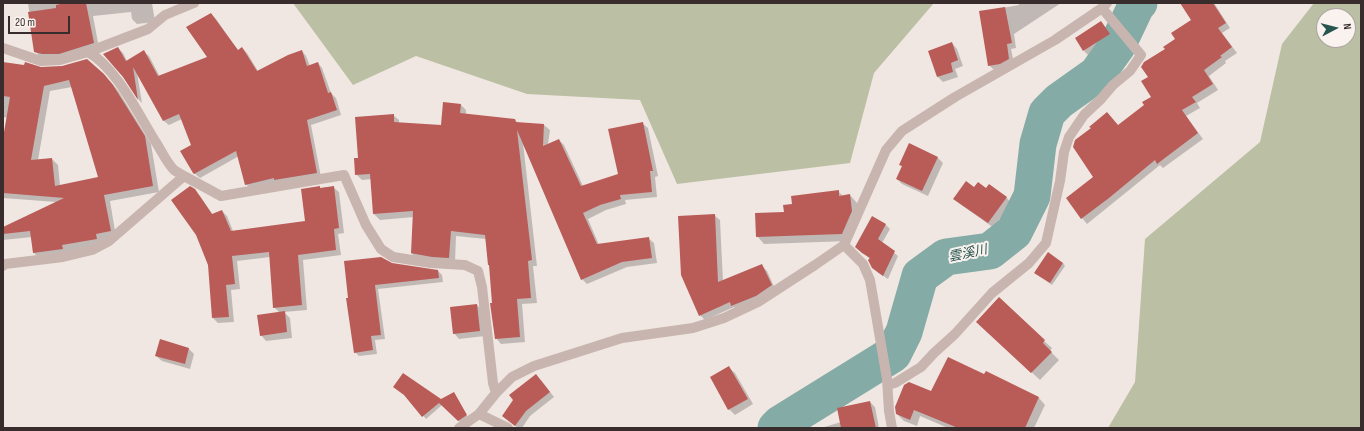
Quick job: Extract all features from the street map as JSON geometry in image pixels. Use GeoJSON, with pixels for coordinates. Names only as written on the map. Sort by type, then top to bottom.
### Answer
{"type":"FeatureCollection","features":[{"type":"Feature","properties":{"kind":"street"},"geometry":{"type":"LineString","coordinates":[[3,48],[41,61],[60,60],[88,52],[148,29],[165,15],[194,3]]}},
{"type":"Feature","properties":{"kind":"street"},"geometry":{"type":"LineString","coordinates":[[459,428],[479,414],[496,393],[512,377],[534,366],[622,338],[693,328],[724,318],[758,302],[815,265],[844,245],[886,150],[902,131],[955,97],[1055,40],[1105,6],[1111,18],[1141,55],[1130,70],[1084,115],[1069,137],[1064,152],[1060,181],[1046,243],[1029,263],[992,293],[955,334],[921,367],[895,382],[887,382]]}},
{"type":"Feature","properties":{"kind":"street"},"geometry":{"type":"LineString","coordinates":[[88,52],[97,57],[113,76],[130,99],[174,170],[184,176],[221,196],[344,176],[366,225],[381,249],[393,257],[431,263],[465,265],[478,271],[482,286],[493,383],[496,393]]}},
{"type":"Feature","properties":{"kind":"street"},"geometry":{"type":"LineString","coordinates":[[3,266],[63,257],[92,250],[109,241],[184,176]]}},
{"type":"Feature","properties":{"kind":"street"},"geometry":{"type":"LineString","coordinates":[[844,245],[863,264],[870,280],[887,382],[892,428]]}},
{"type":"Feature","properties":{"kind":"street"},"geometry":{"type":"LineString","coordinates":[[479,414],[508,428]]}},
{"type":"Feature","properties":{"kind":"green space"},"geometry":{"type":"Polygon","coordinates":[[[293,3],[934,3],[874,73],[850,163],[677,184],[640,100],[527,94],[416,56],[353,85],[293,3]]]}},
{"type":"Feature","properties":{"kind":"green space"},"geometry":{"type":"Polygon","coordinates":[[[1314,3],[1361,3],[1361,428],[1108,428],[1135,382],[1145,239],[1260,142],[1282,44],[1314,3]]]}},
{"type":"Feature","properties":{"kind":"building"},"geometry":{"type":"Polygon","coordinates":[[[65,3],[86,3],[94,43],[59,54],[42,54],[34,52],[28,12],[56,8],[56,5],[65,3]]]}},
{"type":"Feature","properties":{"kind":"building"},"geometry":{"type":"Polygon","coordinates":[[[1180,3],[1213,3],[1226,23],[1218,28],[1232,47],[1220,56],[1222,57],[1204,70],[1213,84],[1192,97],[1196,102],[1182,110],[1198,133],[1157,164],[1155,160],[1081,219],[1066,198],[1093,177],[1073,147],[1075,140],[1091,128],[1089,127],[1107,112],[1118,125],[1144,105],[1142,102],[1151,97],[1141,81],[1148,77],[1141,67],[1144,62],[1165,49],[1163,47],[1175,39],[1171,33],[1191,20],[1180,3]]]}},
{"type":"Feature","properties":{"kind":"building"},"geometry":{"type":"Polygon","coordinates":[[[1005,7],[1012,43],[1007,44],[1009,59],[1000,64],[988,66],[979,11],[1005,7]]]}},
{"type":"Feature","properties":{"kind":"building"},"geometry":{"type":"Polygon","coordinates":[[[211,13],[238,50],[242,47],[257,71],[288,55],[302,50],[307,66],[318,62],[328,93],[331,92],[337,110],[307,120],[317,173],[274,180],[274,178],[245,185],[236,151],[194,174],[180,151],[191,145],[179,114],[163,121],[133,67],[138,100],[123,77],[103,54],[118,47],[126,61],[144,50],[158,76],[207,57],[186,27],[211,13]]]}},
{"type":"Feature","properties":{"kind":"building"},"geometry":{"type":"Polygon","coordinates":[[[1101,21],[1110,34],[1083,51],[1075,38],[1101,21]]]}},
{"type":"Feature","properties":{"kind":"building"},"geometry":{"type":"Polygon","coordinates":[[[952,42],[958,60],[951,63],[953,72],[937,77],[928,51],[952,42]]]}},
{"type":"Feature","properties":{"kind":"building"},"geometry":{"type":"Polygon","coordinates":[[[87,59],[104,74],[113,85],[145,136],[153,186],[104,195],[111,231],[96,234],[97,239],[62,245],[63,249],[33,253],[30,231],[3,234],[3,227],[64,198],[3,193],[3,138],[10,97],[3,96],[3,62],[24,65],[25,62],[41,67],[62,66],[87,59]],[[69,80],[44,86],[31,160],[52,158],[55,186],[98,177],[69,80]]]}},
{"type":"Feature","properties":{"kind":"building"},"geometry":{"type":"Polygon","coordinates":[[[443,102],[461,104],[460,113],[515,119],[516,122],[544,124],[543,146],[559,139],[581,186],[618,174],[608,129],[643,122],[653,171],[650,171],[652,192],[620,195],[621,199],[600,205],[583,213],[597,244],[649,237],[652,258],[622,262],[581,280],[517,130],[532,260],[528,261],[531,298],[517,299],[520,337],[495,339],[490,303],[492,303],[485,235],[451,231],[449,258],[410,253],[413,211],[373,214],[370,174],[355,175],[354,158],[358,158],[355,117],[394,114],[394,122],[441,125],[443,102]]]}},
{"type":"Feature","properties":{"kind":"building"},"geometry":{"type":"Polygon","coordinates":[[[909,143],[938,157],[922,191],[896,179],[902,166],[899,165],[909,143]]]}},
{"type":"Feature","properties":{"kind":"building"},"geometry":{"type":"Polygon","coordinates":[[[966,181],[974,187],[978,182],[986,188],[989,184],[1007,197],[988,223],[953,199],[966,181]]]}},
{"type":"Feature","properties":{"kind":"building"},"geometry":{"type":"Polygon","coordinates":[[[190,186],[195,189],[212,214],[222,210],[231,231],[305,221],[301,189],[320,186],[320,188],[334,186],[339,228],[334,229],[336,250],[298,255],[302,305],[273,308],[269,252],[232,256],[235,284],[226,285],[229,317],[212,318],[208,265],[196,235],[171,200],[190,186]]]}},
{"type":"Feature","properties":{"kind":"building"},"geometry":{"type":"Polygon","coordinates":[[[839,190],[839,196],[850,194],[852,211],[842,234],[756,237],[755,213],[784,212],[783,205],[792,204],[791,196],[839,190]]]}},
{"type":"Feature","properties":{"kind":"building"},"geometry":{"type":"Polygon","coordinates":[[[715,214],[718,282],[762,264],[772,285],[756,296],[731,306],[730,302],[699,316],[681,275],[678,216],[715,214]]]}},
{"type":"Feature","properties":{"kind":"building"},"geometry":{"type":"Polygon","coordinates":[[[872,216],[886,224],[878,239],[895,251],[883,276],[872,268],[868,260],[870,258],[855,247],[872,216]]]}},
{"type":"Feature","properties":{"kind":"building"},"geometry":{"type":"Polygon","coordinates":[[[1048,252],[1063,263],[1050,283],[1034,273],[1048,252]]]}},
{"type":"Feature","properties":{"kind":"building"},"geometry":{"type":"Polygon","coordinates":[[[381,257],[392,263],[438,270],[439,278],[375,285],[381,335],[371,336],[373,350],[354,353],[346,298],[348,298],[344,261],[381,257]]]}},
{"type":"Feature","properties":{"kind":"building"},"geometry":{"type":"Polygon","coordinates":[[[999,297],[1045,340],[1043,343],[1052,352],[1031,373],[976,322],[999,297]]]}},
{"type":"Feature","properties":{"kind":"building"},"geometry":{"type":"Polygon","coordinates":[[[477,304],[480,331],[453,334],[450,307],[477,304]]]}},
{"type":"Feature","properties":{"kind":"building"},"geometry":{"type":"Polygon","coordinates":[[[285,311],[287,332],[260,336],[257,315],[285,311]]]}},
{"type":"Feature","properties":{"kind":"building"},"geometry":{"type":"Polygon","coordinates":[[[160,339],[189,348],[185,364],[155,356],[160,339]]]}},
{"type":"Feature","properties":{"kind":"building"},"geometry":{"type":"Polygon","coordinates":[[[948,357],[984,374],[986,371],[1039,397],[1025,428],[958,428],[914,410],[910,420],[896,414],[895,407],[904,385],[909,382],[931,391],[948,357]]]}},
{"type":"Feature","properties":{"kind":"building"},"geometry":{"type":"Polygon","coordinates":[[[729,366],[748,399],[728,410],[710,377],[729,366]]]}},
{"type":"Feature","properties":{"kind":"building"},"geometry":{"type":"Polygon","coordinates":[[[403,373],[441,399],[454,392],[467,415],[458,421],[439,403],[422,417],[404,395],[393,387],[403,373]]]}},
{"type":"Feature","properties":{"kind":"building"},"geometry":{"type":"Polygon","coordinates":[[[536,374],[550,392],[526,411],[515,426],[502,416],[513,400],[509,395],[536,374]]]}},
{"type":"Feature","properties":{"kind":"building"},"geometry":{"type":"Polygon","coordinates":[[[870,401],[876,428],[841,428],[837,408],[870,401]]]}},
{"type":"Feature","properties":{"kind":"waterway","name":"雲溪川"},"geometry":{"type":"LineString","coordinates":[[776,428],[780,424],[893,354],[904,332],[920,276],[946,257],[990,251],[1014,232],[1032,196],[1038,144],[1047,113],[1059,101],[1097,74],[1117,46],[1136,6],[1139,3]]}}]}
